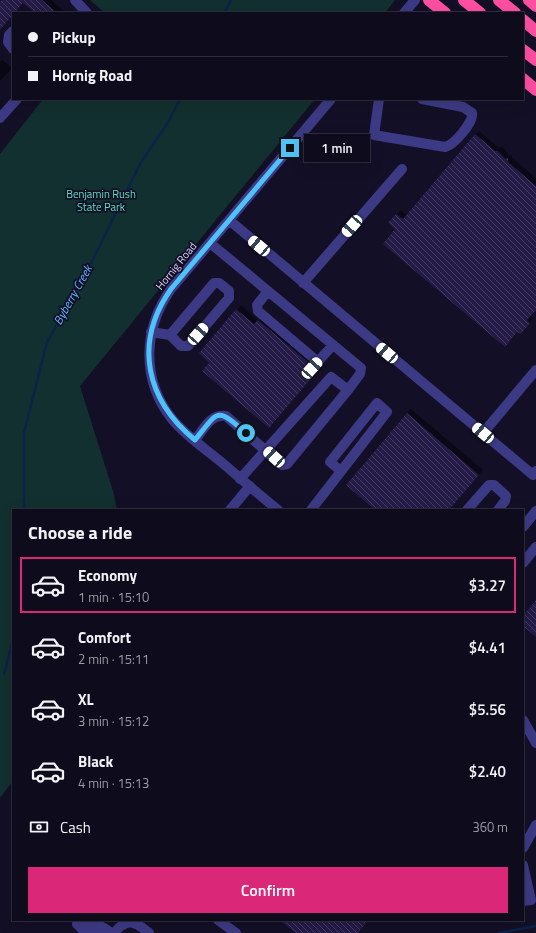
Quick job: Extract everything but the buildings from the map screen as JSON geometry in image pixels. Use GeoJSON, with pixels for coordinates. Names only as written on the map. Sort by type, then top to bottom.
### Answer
{"type":"FeatureCollection","features":[{"type":"Feature","properties":{"kind":"highway"},"geometry":{"type":"LineString","coordinates":[[429,0],[444,12]]}},
{"type":"Feature","properties":{"kind":"highway"},"geometry":{"type":"LineString","coordinates":[[464,0],[479,12]]}},
{"type":"Feature","properties":{"kind":"highway"},"geometry":{"type":"LineString","coordinates":[[499,0],[514,12]]}},
{"type":"Feature","properties":{"kind":"highway"},"geometry":{"type":"LineString","coordinates":[[529,0],[536,6]]}},
{"type":"Feature","properties":{"kind":"highway"},"geometry":{"type":"LineString","coordinates":[[524,21],[536,31]]}},
{"type":"Feature","properties":{"kind":"highway"},"geometry":{"type":"LineString","coordinates":[[524,51],[536,60]]}},
{"type":"Feature","properties":{"kind":"highway"},"geometry":{"type":"LineString","coordinates":[[524,80],[536,90]]}},
{"type":"Feature","properties":{"kind":"street"},"geometry":{"type":"LineString","coordinates":[[75,0],[86,12]]}},
{"type":"Feature","properties":{"kind":"street"},"geometry":{"type":"LineString","coordinates":[[405,12],[415,0]]}},
{"type":"Feature","properties":{"kind":"street"},"geometry":{"type":"LineString","coordinates":[[12,32],[9,35],[8,42],[12,48]]}},
{"type":"Feature","properties":{"kind":"street"},"geometry":{"type":"LineString","coordinates":[[0,118],[16,100]]}},
{"type":"Feature","properties":{"kind":"street","name":"Hornig Road"},"geometry":{"type":"LineString","coordinates":[[277,509],[195,440],[173,419],[156,391],[149,359],[151,332],[156,314],[166,296],[330,100]]}},
{"type":"Feature","properties":{"kind":"street"},"geometry":{"type":"LineString","coordinates":[[379,100],[374,134],[445,148],[451,146],[470,124],[473,116],[472,112],[463,107],[427,100]]}},
{"type":"Feature","properties":{"kind":"street"},"geometry":{"type":"LineString","coordinates":[[303,283],[402,169]]}},
{"type":"Feature","properties":{"kind":"street"},"geometry":{"type":"LineString","coordinates":[[229,220],[533,475],[536,472]]}},
{"type":"Feature","properties":{"kind":"street"},"geometry":{"type":"LineString","coordinates":[[195,440],[214,416],[226,416],[282,464],[287,464],[348,390],[360,374],[361,368],[210,243]]}},
{"type":"Feature","properties":{"kind":"street"},"geometry":{"type":"LineString","coordinates":[[151,332],[170,335],[181,346],[188,346],[229,298],[228,291],[219,283],[214,283],[170,335]]}},
{"type":"Feature","properties":{"kind":"street"},"geometry":{"type":"LineString","coordinates":[[268,291],[257,306],[258,311],[315,365],[333,345]]}},
{"type":"Feature","properties":{"kind":"street"},"geometry":{"type":"LineString","coordinates":[[483,433],[536,370]]}},
{"type":"Feature","properties":{"kind":"street"},"geometry":{"type":"LineString","coordinates":[[240,479],[331,377],[348,390]]}},
{"type":"Feature","properties":{"kind":"street"},"geometry":{"type":"LineString","coordinates":[[312,509],[387,412],[377,403],[330,462],[341,471]]}},
{"type":"Feature","properties":{"kind":"street"},"geometry":{"type":"LineString","coordinates":[[468,509],[489,485],[494,485],[506,496],[506,501],[499,509]]}},
{"type":"Feature","properties":{"kind":"street"},"geometry":{"type":"LineString","coordinates":[[231,509],[250,486]]}},
{"type":"Feature","properties":{"kind":"street"},"geometry":{"type":"LineString","coordinates":[[524,525],[536,511]]}},
{"type":"Feature","properties":{"kind":"street"},"geometry":{"type":"LineString","coordinates":[[524,562],[536,547]]}},
{"type":"Feature","properties":{"kind":"street"},"geometry":{"type":"LineString","coordinates":[[524,722],[535,738]]}},
{"type":"Feature","properties":{"kind":"street"},"geometry":{"type":"LineString","coordinates":[[524,846],[536,825]]}},
{"type":"Feature","properties":{"kind":"street"},"geometry":{"type":"LineString","coordinates":[[524,869],[530,900]]}},
{"type":"Feature","properties":{"kind":"street"},"geometry":{"type":"LineString","coordinates":[[526,877],[536,875]]}},
{"type":"Feature","properties":{"kind":"street"},"geometry":{"type":"LineString","coordinates":[[99,933],[82,929],[77,924],[84,921],[105,928],[111,933]]}},
{"type":"Feature","properties":{"kind":"street"},"geometry":{"type":"LineString","coordinates":[[219,921],[236,933]]}},
{"type":"Feature","properties":{"kind":"street"},"geometry":{"type":"LineString","coordinates":[[114,933],[123,924],[128,922],[134,923],[149,933]]}},
{"type":"Feature","properties":{"kind":"green space"},"geometry":{"type":"Polygon","coordinates":[[[90,0],[395,0],[386,12],[104,12],[90,0]]]}},
{"type":"Feature","properties":{"kind":"green space","name":"Benjamin Rush State Park"},"geometry":{"type":"Polygon","coordinates":[[[42,100],[314,100],[80,386],[113,491],[117,509],[12,509],[12,782],[0,798],[0,154],[42,100]]]}},
{"type":"Feature","properties":{"kind":"waterway","name":"Byberry Creek"},"geometry":{"type":"LineString","coordinates":[[225,12],[231,0]]}},
{"type":"Feature","properties":{"kind":"waterway","name":"Byberry Creek"},"geometry":{"type":"LineString","coordinates":[[24,509],[24,433],[47,342],[90,265],[141,162],[169,121],[180,100]]}},
{"type":"Feature","properties":{"kind":"waterway","name":"Byberry Creek"},"geometry":{"type":"LineString","coordinates":[[4,674],[12,644]]}},
{"type":"Feature","properties":{"kind":"waterway"},"geometry":{"type":"LineString","coordinates":[[499,933],[536,926]]}},
{"type":"Feature","properties":{"kind":"route"},"geometry":{"type":"LineString","coordinates":[[246,433],[226,416],[220,415],[214,416],[195,440],[181,428],[166,410],[156,391],[150,370],[150,336],[156,314],[171,289],[290,148]]}}]}
